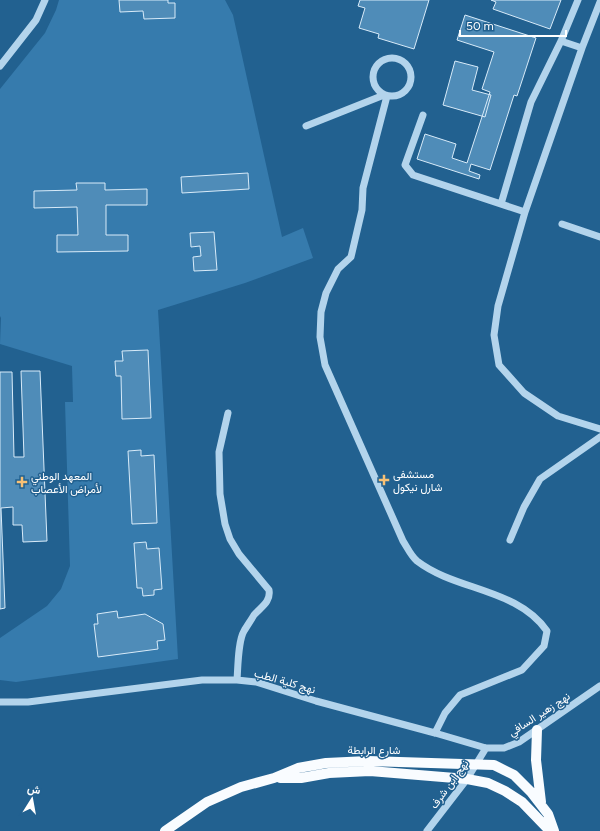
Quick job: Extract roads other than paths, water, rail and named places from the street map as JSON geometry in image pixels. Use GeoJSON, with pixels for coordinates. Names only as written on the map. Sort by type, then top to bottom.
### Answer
{"type":"FeatureCollection","features":[{"type":"Feature","properties":{"kind":"main road"},"geometry":{"type":"LineString","coordinates":[[537,730],[536,767],[541,804],[548,814],[554,831]]}},
{"type":"Feature","properties":{"kind":"main road","name":"شارع الرابطة"},"geometry":{"type":"LineString","coordinates":[[165,831],[207,802],[241,787],[274,778],[298,768],[326,763],[368,760],[494,765],[514,775],[541,804]]}},
{"type":"Feature","properties":{"kind":"main road","name":"شارع الرابطة"},"geometry":{"type":"LineString","coordinates":[[274,778],[301,778],[329,773],[370,771],[467,779],[488,783],[506,791],[522,802],[550,831]]}},
{"type":"Feature","properties":{"kind":"street"},"geometry":{"type":"LineString","coordinates":[[0,66],[36,20],[45,0]]}},
{"type":"Feature","properties":{"kind":"street"},"geometry":{"type":"LineString","coordinates":[[501,204],[532,102],[561,41],[578,0]]}},
{"type":"Feature","properties":{"kind":"street"},"geometry":{"type":"LineString","coordinates":[[600,2],[582,48],[525,212],[498,306],[494,335],[500,365],[524,393],[558,416],[600,429]]}},
{"type":"Feature","properties":{"kind":"street"},"geometry":{"type":"LineString","coordinates":[[561,41],[582,48]]}},
{"type":"Feature","properties":{"kind":"street"},"geometry":{"type":"LineString","coordinates":[[306,126],[385,96],[398,96],[406,90],[410,82],[410,71],[406,64],[396,58],[385,59],[379,62],[373,72],[374,85],[379,92],[385,96]]}},
{"type":"Feature","properties":{"kind":"street"},"geometry":{"type":"LineString","coordinates":[[385,96],[363,188],[362,210],[351,257],[338,269],[326,293],[321,312],[320,337],[325,365],[403,541],[415,560],[433,571],[515,603],[540,620],[547,631],[544,646],[522,670],[460,695],[444,714],[435,733]]}},
{"type":"Feature","properties":{"kind":"street"},"geometry":{"type":"LineString","coordinates":[[422,115],[405,165],[413,176],[525,212]]}},
{"type":"Feature","properties":{"kind":"street"},"geometry":{"type":"LineString","coordinates":[[562,224],[600,237]]}},
{"type":"Feature","properties":{"kind":"street"},"geometry":{"type":"LineString","coordinates":[[228,413],[219,452],[220,494],[225,524],[230,539],[239,554],[268,590],[270,595],[268,601],[254,615],[243,633],[238,658],[236,680]]}},
{"type":"Feature","properties":{"kind":"street"},"geometry":{"type":"LineString","coordinates":[[510,540],[524,507],[540,479],[600,438]]}},
{"type":"Feature","properties":{"kind":"street","name":"نهج كلية الطب"},"geometry":{"type":"LineString","coordinates":[[0,702],[28,702],[202,680],[236,680],[256,682],[316,701],[486,748]]}},
{"type":"Feature","properties":{"kind":"street","name":"نهج زهير السافي"},"geometry":{"type":"LineString","coordinates":[[486,748],[504,748],[519,742],[600,686]]}},
{"type":"Feature","properties":{"kind":"street","name":"نهج ابن شرف"},"geometry":{"type":"LineString","coordinates":[[427,831],[467,779],[486,748]]}},
{"type":"Feature","properties":{"kind":"place","name":"مستشفى شارل نيكول"},"geometry":{"type":"Point","coordinates":[384,480]}},
{"type":"Feature","properties":{"kind":"place","name":"المعهد الوطني لأمراض الأعصاب"},"geometry":{"type":"Point","coordinates":[22,482]}}]}
